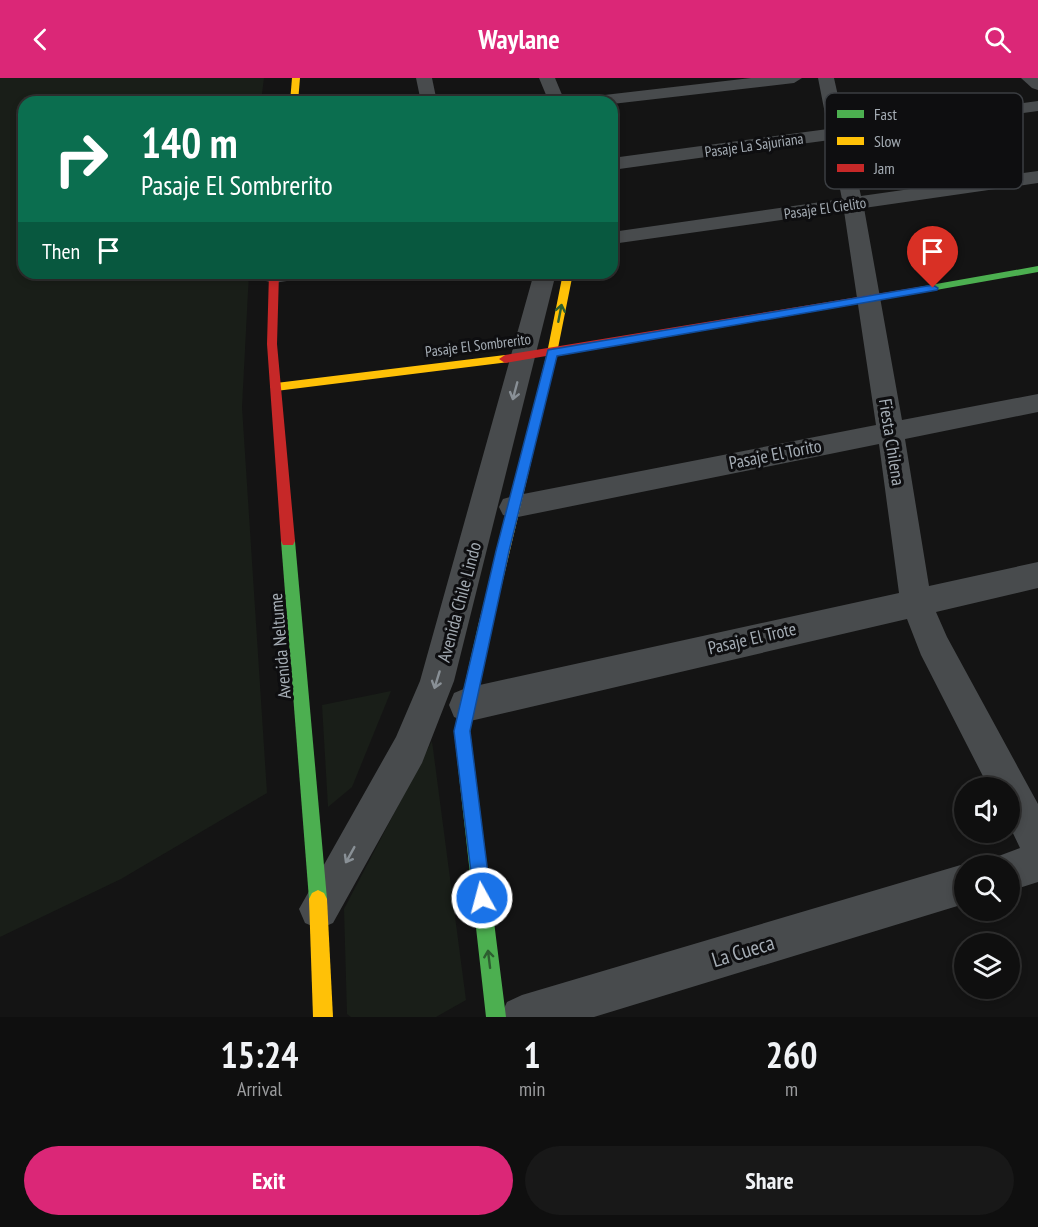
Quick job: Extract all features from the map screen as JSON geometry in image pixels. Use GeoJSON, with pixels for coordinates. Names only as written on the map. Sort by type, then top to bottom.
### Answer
{"type":"FeatureCollection","features":[{"type":"Feature","properties":{"kind":"street"},"geometry":{"type":"LineString","coordinates":[[294,96],[296,78]]}},
{"type":"Feature","properties":{"kind":"street"},"geometry":{"type":"LineString","coordinates":[[424,78],[428,96]]}},
{"type":"Feature","properties":{"kind":"street"},"geometry":{"type":"LineString","coordinates":[[547,78],[554,96]]}},
{"type":"Feature","properties":{"kind":"street"},"geometry":{"type":"LineString","coordinates":[[611,96],[613,78]]}},
{"type":"Feature","properties":{"kind":"street"},"geometry":{"type":"LineString","coordinates":[[618,99],[794,78]]}},
{"type":"Feature","properties":{"kind":"street","name":"Fiesta Chilena"},"geometry":{"type":"LineString","coordinates":[[826,78],[829,93]]}},
{"type":"Feature","properties":{"kind":"street"},"geometry":{"type":"LineString","coordinates":[[1029,78],[1038,85]]}},
{"type":"Feature","properties":{"kind":"street","name":"Pasaje La Sajuriana"},"geometry":{"type":"LineString","coordinates":[[1023,108],[1038,106]]}},
{"type":"Feature","properties":{"kind":"street","name":"Pasaje La Sajuriana"},"geometry":{"type":"LineString","coordinates":[[618,163],[825,136]]}},
{"type":"Feature","properties":{"kind":"street","name":"Pasaje El Cielito"},"geometry":{"type":"LineString","coordinates":[[1023,179],[1038,177]]}},
{"type":"Feature","properties":{"kind":"street","name":"Fiesta Chilena"},"geometry":{"type":"LineString","coordinates":[[850,189],[870,299],[916,601],[933,644],[1003,777]]}},
{"type":"Feature","properties":{"kind":"street","name":"Pasaje El Cielito"},"geometry":{"type":"LineString","coordinates":[[618,237],[956,189]]}},
{"type":"Feature","properties":{"kind":"street","name":"Pasaje El Sombrerito"},"geometry":{"type":"LineString","coordinates":[[276,387],[538,354],[1038,269]]}},
{"type":"Feature","properties":{"kind":"street","name":"Avenida Neltume"},"geometry":{"type":"LineString","coordinates":[[274,279],[272,344],[319,909],[323,1017]]}},
{"type":"Feature","properties":{"kind":"street","name":"Avenida Chile Lindo"},"geometry":{"type":"LineString","coordinates":[[496,1017],[462,731],[466,705],[513,507],[538,354],[544,279]]}},
{"type":"Feature","properties":{"kind":"street","name":"Avenida Chile Lindo"},"geometry":{"type":"LineString","coordinates":[[319,909],[409,750],[437,681],[538,354],[566,279]]}},
{"type":"Feature","properties":{"kind":"street","name":"Pasaje El Torito"},"geometry":{"type":"LineString","coordinates":[[513,507],[1038,403]]}},
{"type":"Feature","properties":{"kind":"street","name":"Pasaje El Trote"},"geometry":{"type":"LineString","coordinates":[[466,705],[1038,575]]}},
{"type":"Feature","properties":{"kind":"street","name":"Fiesta Chilena"},"geometry":{"type":"LineString","coordinates":[[1020,809],[1038,843]]}},
{"type":"Feature","properties":{"kind":"street"},"geometry":{"type":"LineString","coordinates":[[1020,868],[1038,862]]}},
{"type":"Feature","properties":{"kind":"street","name":"La Cueca"},"geometry":{"type":"LineString","coordinates":[[522,1017],[954,887]]}},
{"type":"Feature","properties":{"kind":"shaded area"},"geometry":{"type":"Polygon","coordinates":[[[0,78],[264,78],[262,96],[18,96],[18,279],[249,279],[242,407],[267,793],[121,879],[0,937],[0,78]]]}},
{"type":"Feature","properties":{"kind":"shaded area"},"geometry":{"type":"Polygon","coordinates":[[[391,691],[352,787],[328,807],[322,705],[391,691]]]}},
{"type":"Feature","properties":{"kind":"shaded area"},"geometry":{"type":"Polygon","coordinates":[[[432,741],[466,1000],[436,1017],[351,1017],[347,1014],[344,909],[432,741]]]}},
{"type":"Feature","properties":{"kind":"traffic: fast"},"geometry":{"type":"LineString","coordinates":[[919,290],[1038,269]]}},
{"type":"Feature","properties":{"kind":"traffic: fast"},"geometry":{"type":"LineString","coordinates":[[288,541],[318,899]]}},
{"type":"Feature","properties":{"kind":"traffic: fast"},"geometry":{"type":"LineString","coordinates":[[485,626],[462,731],[496,1017]]}},
{"type":"Feature","properties":{"kind":"traffic: slow"},"geometry":{"type":"LineString","coordinates":[[294,96],[296,78]]}},
{"type":"Feature","properties":{"kind":"traffic: slow"},"geometry":{"type":"LineString","coordinates":[[485,626],[552,353],[567,279]]}},
{"type":"Feature","properties":{"kind":"traffic: slow"},"geometry":{"type":"LineString","coordinates":[[276,387],[505,359]]}},
{"type":"Feature","properties":{"kind":"traffic: slow"},"geometry":{"type":"LineString","coordinates":[[318,899],[323,1017]]}},
{"type":"Feature","properties":{"kind":"traffic: jam"},"geometry":{"type":"LineString","coordinates":[[274,279],[272,344],[288,541]]}},
{"type":"Feature","properties":{"kind":"traffic: jam"},"geometry":{"type":"LineString","coordinates":[[505,359],[919,290]]}},
{"type":"Feature","properties":{"kind":"route"},"geometry":{"type":"LineString","coordinates":[[482,898],[462,731],[502,551],[552,353],[933,288]]}}]}
